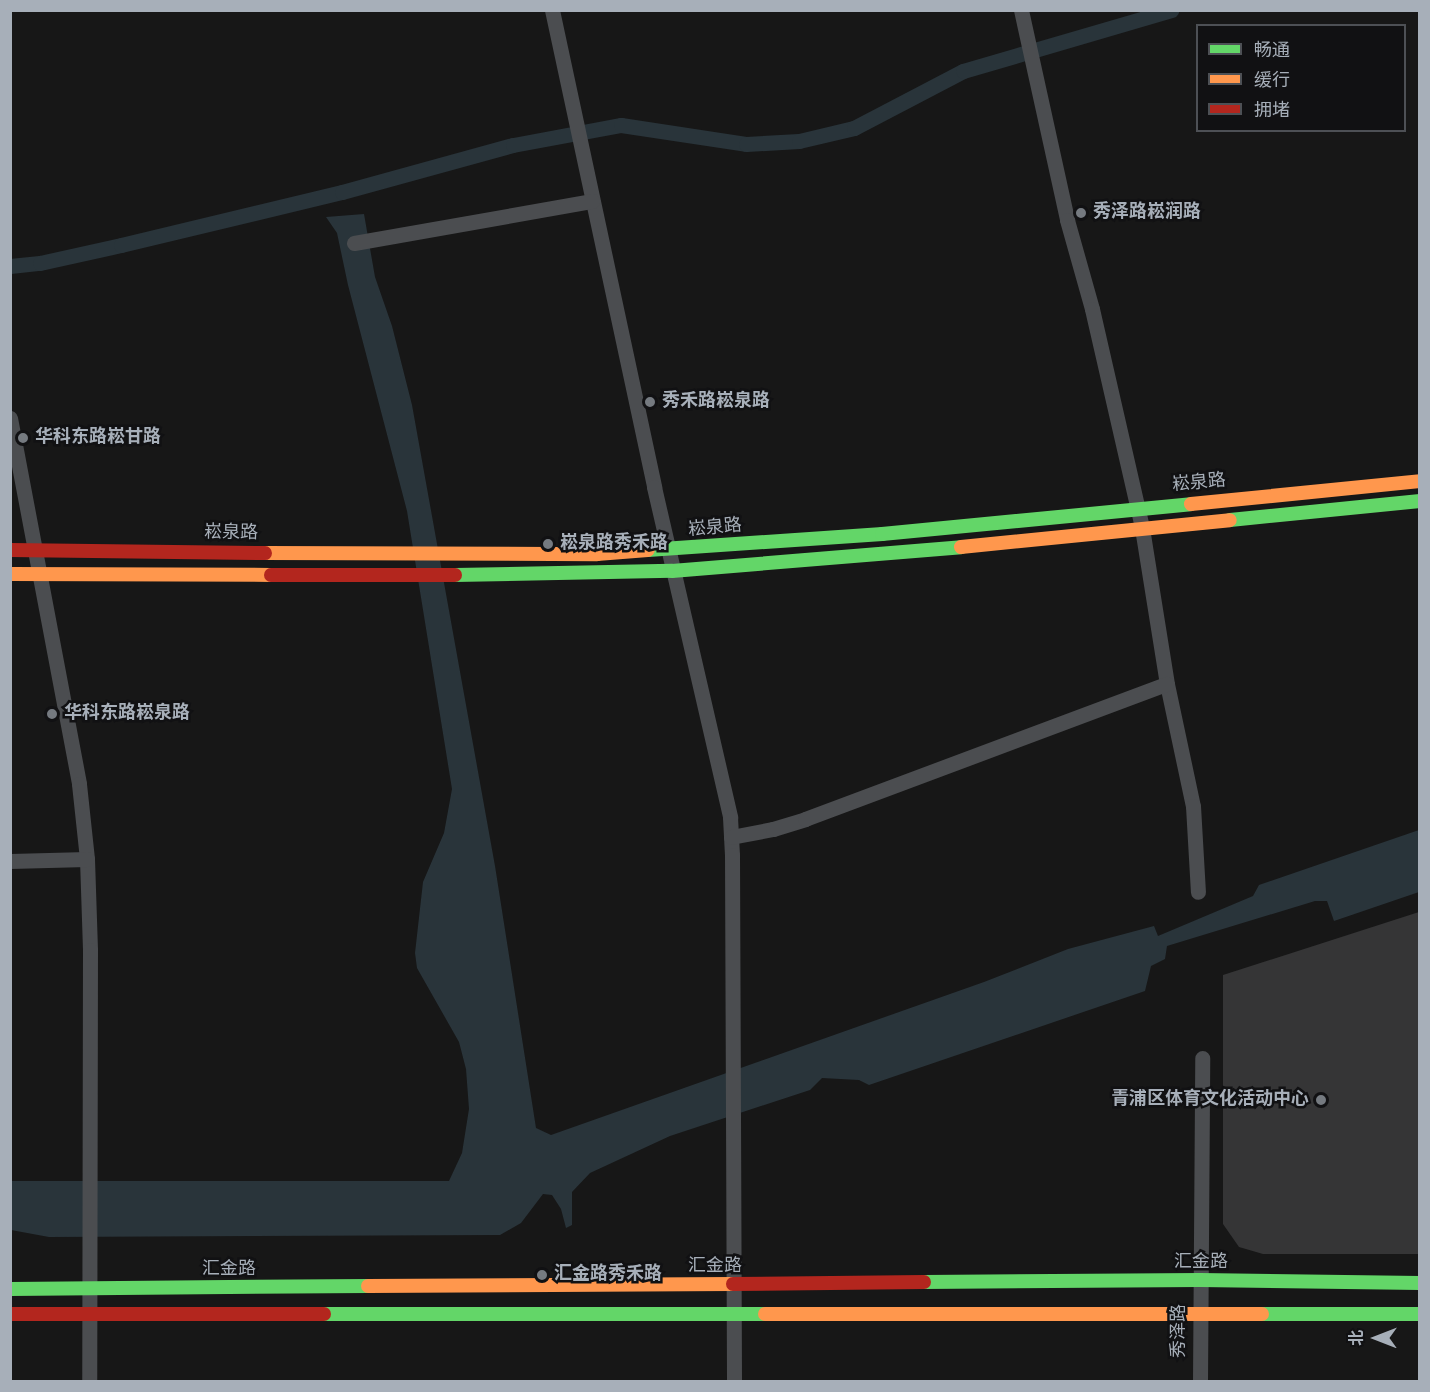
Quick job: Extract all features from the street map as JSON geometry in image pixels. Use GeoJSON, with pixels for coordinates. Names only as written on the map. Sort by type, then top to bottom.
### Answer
{"type":"FeatureCollection","features":[{"type":"Feature","properties":{"kind":"street"},"geometry":{"type":"LineString","coordinates":[[552,10],[672,571],[724,786],[731,837],[734,1382]]}},
{"type":"Feature","properties":{"kind":"street"},"geometry":{"type":"LineString","coordinates":[[1021,11],[1066,220],[1092,309],[1138,508],[1167,684],[1193,806],[1198,892]]}},
{"type":"Feature","properties":{"kind":"street"},"geometry":{"type":"LineString","coordinates":[[354,243],[592,201]]}},
{"type":"Feature","properties":{"kind":"street"},"geometry":{"type":"LineString","coordinates":[[10,418],[79,783],[87,859],[90,950],[89,1382]]}},
{"type":"Feature","properties":{"kind":"street","name":"崧泉路"},"geometry":{"type":"LineString","coordinates":[[10,550],[587,555],[668,551],[948,528],[1419,481]]}},
{"type":"Feature","properties":{"kind":"street"},"geometry":{"type":"LineString","coordinates":[[10,574],[461,575],[672,571],[913,552],[1419,501]]}},
{"type":"Feature","properties":{"kind":"street"},"geometry":{"type":"LineString","coordinates":[[731,837],[773,829],[805,819],[1167,684]]}},
{"type":"Feature","properties":{"kind":"street"},"geometry":{"type":"LineString","coordinates":[[10,861],[87,859]]}},
{"type":"Feature","properties":{"kind":"street","name":"秀泽路"},"geometry":{"type":"LineString","coordinates":[[1200,1382],[1202,1058]]}},
{"type":"Feature","properties":{"kind":"street","name":"汇金路"},"geometry":{"type":"LineString","coordinates":[[10,1289],[1200,1280],[1419,1283]]}},
{"type":"Feature","properties":{"kind":"street"},"geometry":{"type":"LineString","coordinates":[[10,1314],[733,1316],[1419,1314]]}},
{"type":"Feature","properties":{"kind":"shaded area"},"geometry":{"type":"Polygon","coordinates":[[[364,214],[375,277],[392,326],[412,405],[495,866],[536,1128],[551,1135],[984,982],[1068,949],[1154,926],[1158,936],[1253,896],[1259,885],[1419,830],[1419,892],[1334,921],[1327,901],[1315,901],[1167,946],[1165,959],[1151,966],[1145,991],[869,1085],[859,1080],[822,1078],[810,1090],[670,1136],[590,1173],[572,1192],[572,1225],[566,1228],[561,1209],[552,1195],[543,1194],[521,1223],[500,1235],[49,1237],[11,1230],[10,1181],[449,1181],[462,1153],[469,1109],[466,1069],[459,1042],[417,968],[415,953],[423,882],[444,833],[452,789],[407,511],[348,285],[337,233],[326,217],[364,214]]]}},
{"type":"Feature","properties":{"kind":"building","name":"青浦区体育文化活动中心"},"geometry":{"type":"Polygon","coordinates":[[[1419,912],[1419,1254],[1263,1254],[1239,1247],[1223,1224],[1223,975],[1419,912]]]}},
{"type":"Feature","properties":{"kind":"waterway"},"geometry":{"type":"LineString","coordinates":[[10,266],[40,263],[121,245],[342,192],[513,145],[621,125],[746,144],[799,141],[854,128],[963,71],[1171,10]]}},
{"type":"Feature","properties":{"kind":"traffic: fast"},"geometry":{"type":"LineString","coordinates":[[1230,520],[1420,501]]}},
{"type":"Feature","properties":{"kind":"traffic: fast"},"geometry":{"type":"LineString","coordinates":[[648,550],[882,534],[1191,504]]}},
{"type":"Feature","properties":{"kind":"traffic: fast"},"geometry":{"type":"LineString","coordinates":[[455,575],[672,571],[961,547]]}},
{"type":"Feature","properties":{"kind":"traffic: fast"},"geometry":{"type":"LineString","coordinates":[[924,1282],[1200,1280],[1420,1283]]}},
{"type":"Feature","properties":{"kind":"traffic: fast"},"geometry":{"type":"LineString","coordinates":[[10,1289],[368,1286]]}},
{"type":"Feature","properties":{"kind":"traffic: fast"},"geometry":{"type":"LineString","coordinates":[[324,1314],[765,1314]]}},
{"type":"Feature","properties":{"kind":"traffic: fast"},"geometry":{"type":"LineString","coordinates":[[1262,1314],[1420,1314]]}},
{"type":"Feature","properties":{"kind":"traffic: slow"},"geometry":{"type":"LineString","coordinates":[[1191,504],[1420,481]]}},
{"type":"Feature","properties":{"kind":"traffic: slow"},"geometry":{"type":"LineString","coordinates":[[961,547],[1230,520]]}},
{"type":"Feature","properties":{"kind":"traffic: slow"},"geometry":{"type":"LineString","coordinates":[[265,553],[597,554],[648,550]]}},
{"type":"Feature","properties":{"kind":"traffic: slow"},"geometry":{"type":"LineString","coordinates":[[10,574],[271,575]]}},
{"type":"Feature","properties":{"kind":"traffic: slow"},"geometry":{"type":"LineString","coordinates":[[368,1286],[733,1284]]}},
{"type":"Feature","properties":{"kind":"traffic: slow"},"geometry":{"type":"LineString","coordinates":[[765,1314],[1262,1314]]}},
{"type":"Feature","properties":{"kind":"traffic: jam"},"geometry":{"type":"LineString","coordinates":[[10,550],[265,553]]}},
{"type":"Feature","properties":{"kind":"traffic: jam"},"geometry":{"type":"LineString","coordinates":[[271,575],[455,575]]}},
{"type":"Feature","properties":{"kind":"traffic: jam"},"geometry":{"type":"LineString","coordinates":[[733,1284],[924,1282]]}},
{"type":"Feature","properties":{"kind":"traffic: jam"},"geometry":{"type":"LineString","coordinates":[[10,1314],[324,1314]]}},
{"type":"Feature","properties":{"kind":"place","name":"秀泽路崧润路"},"geometry":{"type":"Point","coordinates":[1081,213]}},
{"type":"Feature","properties":{"kind":"place","name":"秀禾路崧泉路"},"geometry":{"type":"Point","coordinates":[650,402]}},
{"type":"Feature","properties":{"kind":"place","name":"华科东路崧甘路"},"geometry":{"type":"Point","coordinates":[23,438]}},
{"type":"Feature","properties":{"kind":"place","name":"崧泉路秀禾路"},"geometry":{"type":"Point","coordinates":[548,544]}},
{"type":"Feature","properties":{"kind":"place","name":"华科东路崧泉路"},"geometry":{"type":"Point","coordinates":[52,714]}},
{"type":"Feature","properties":{"kind":"place","name":"青浦区体育文化活动中心"},"geometry":{"type":"Point","coordinates":[1321,1100]}},
{"type":"Feature","properties":{"kind":"place","name":"汇金路秀禾路"},"geometry":{"type":"Point","coordinates":[542,1275]}}]}
